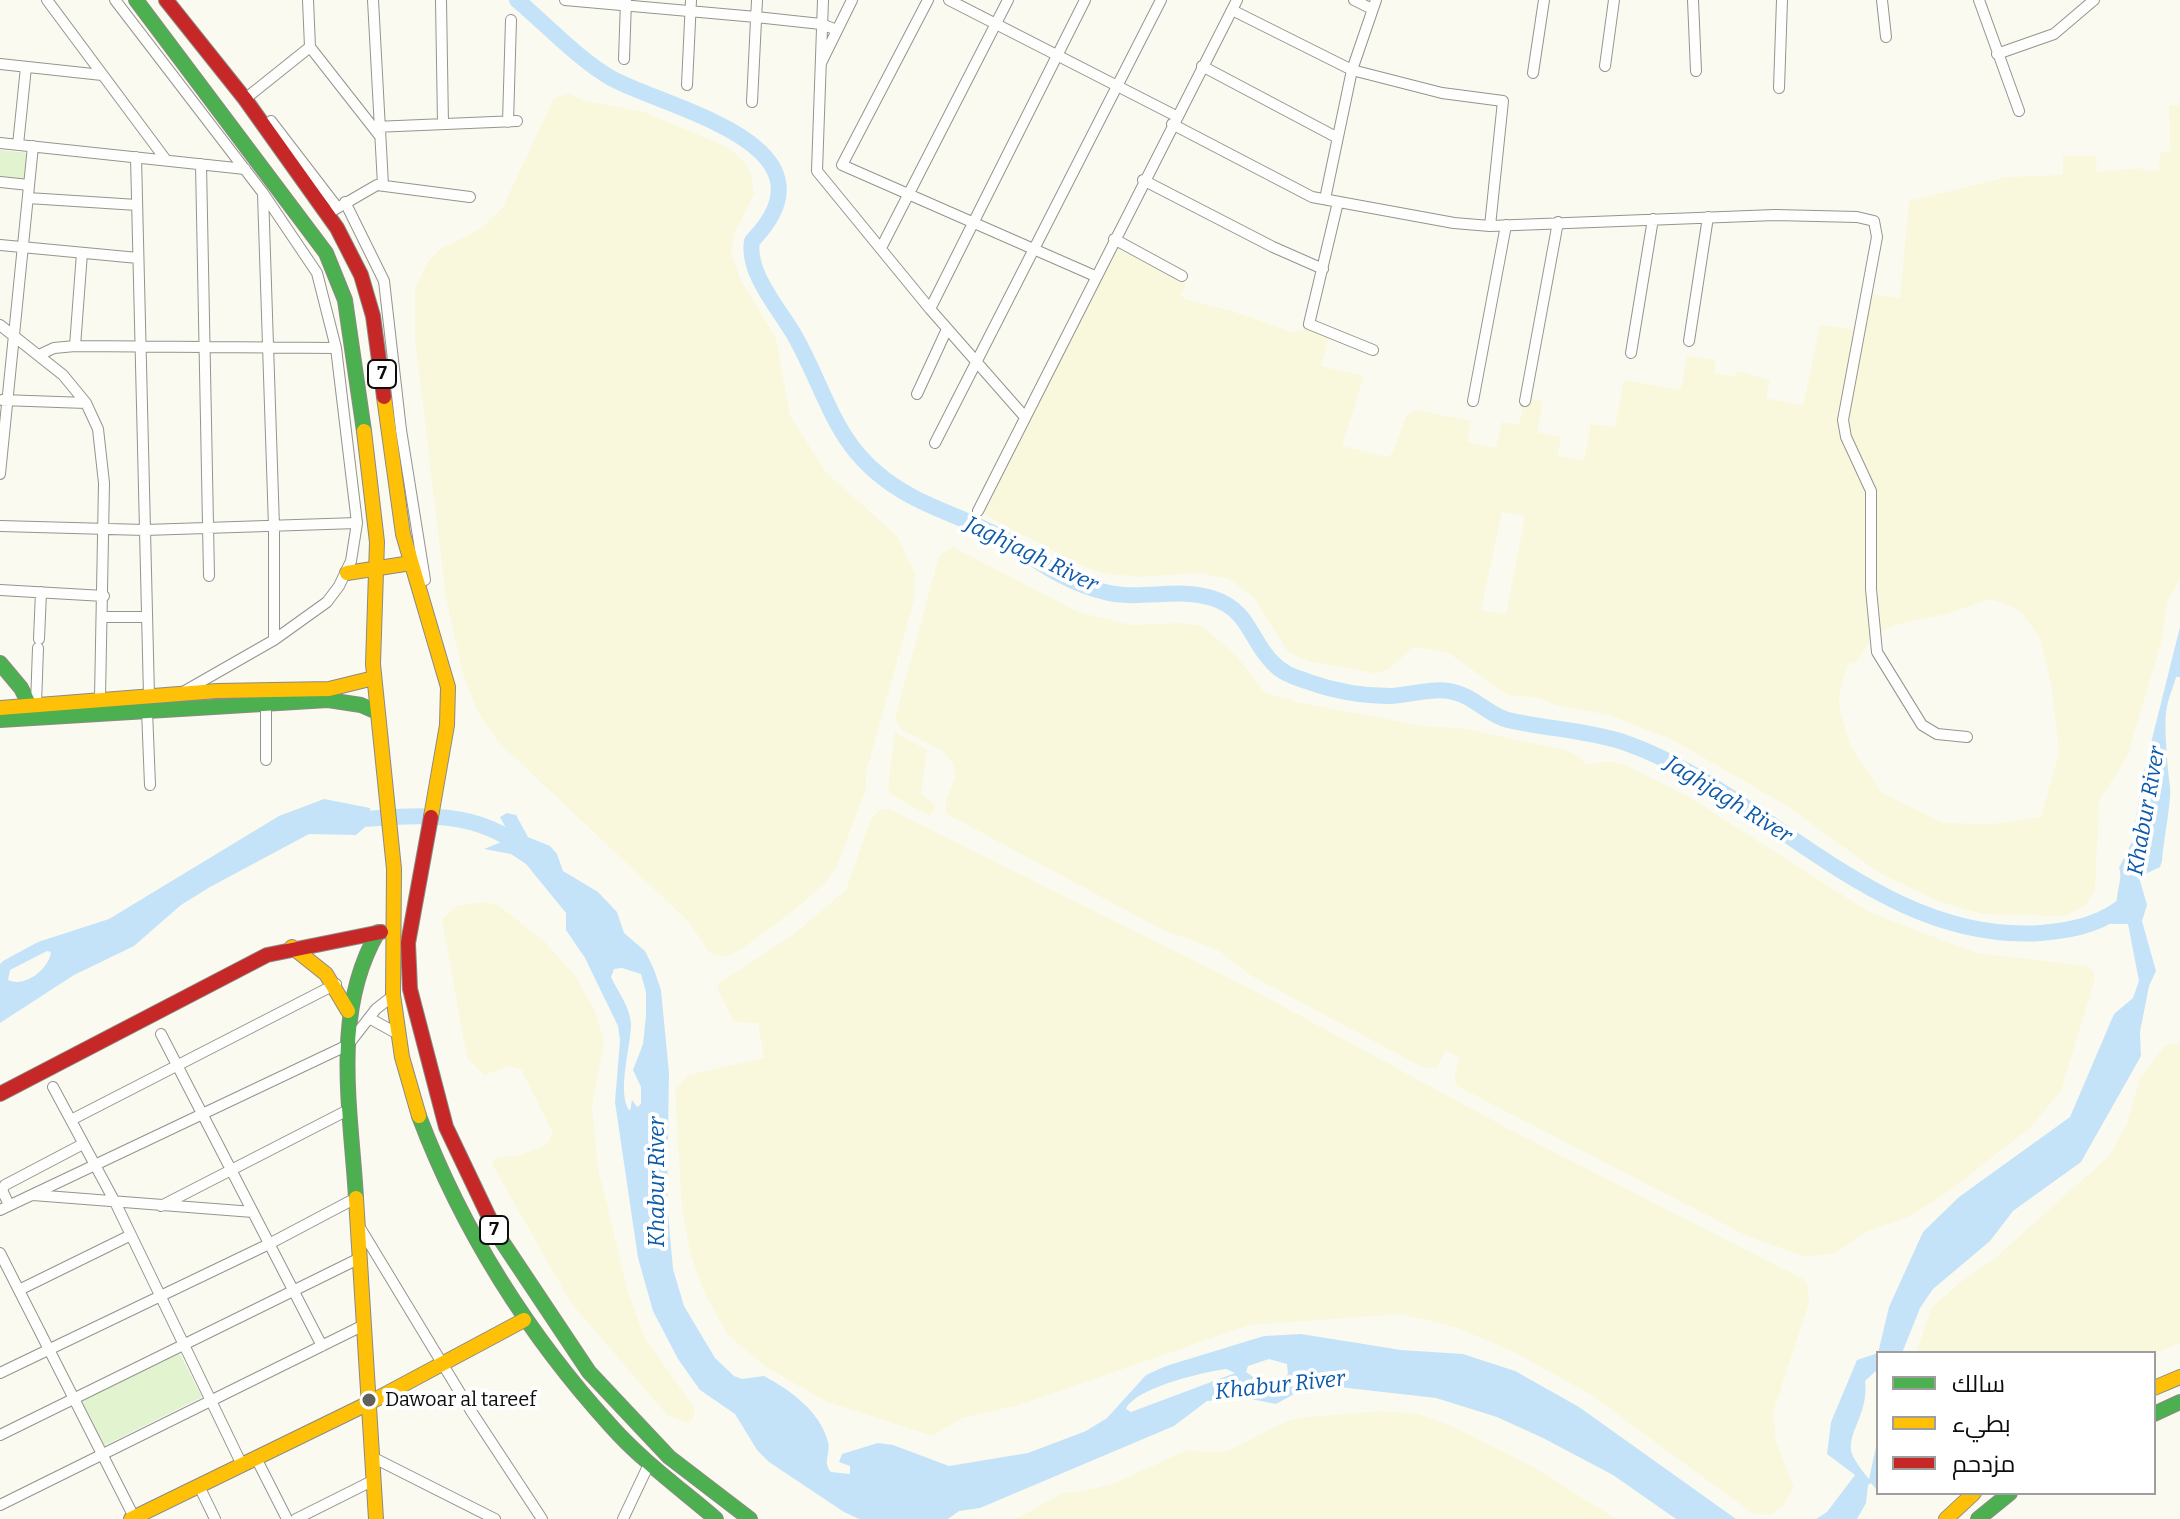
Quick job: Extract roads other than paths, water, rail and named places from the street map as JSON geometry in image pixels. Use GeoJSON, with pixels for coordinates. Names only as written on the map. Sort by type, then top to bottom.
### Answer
{"type":"FeatureCollection","features":[{"type":"Feature","properties":{"kind":"main road","name":"7"},"geometry":{"type":"LineString","coordinates":[[136,0],[262,160],[318,239],[336,275],[348,313],[376,526],[374,678],[394,869],[410,989],[446,1127],[482,1208],[549,1317],[628,1417],[669,1457],[750,1519]]}},
{"type":"Feature","properties":{"kind":"main road","name":"7"},"geometry":{"type":"LineString","coordinates":[[166,0],[248,96],[336,208],[373,316],[401,523],[448,687],[447,725],[422,857],[402,929],[393,995],[398,1034],[413,1099],[442,1176],[524,1320],[579,1390],[649,1464],[716,1519]]}},
{"type":"Feature","properties":{"kind":"main road"},"geometry":{"type":"LineString","coordinates":[[347,573],[411,563]]}},
{"type":"Feature","properties":{"kind":"main road"},"geometry":{"type":"LineString","coordinates":[[0,663],[33,708]]}},
{"type":"Feature","properties":{"kind":"main road"},"geometry":{"type":"LineString","coordinates":[[0,720],[33,708],[100,698],[148,703],[181,693],[329,689],[374,678]]}},
{"type":"Feature","properties":{"kind":"main road"},"geometry":{"type":"LineString","coordinates":[[0,708],[337,701],[377,712]]}},
{"type":"Feature","properties":{"kind":"main road"},"geometry":{"type":"LineString","coordinates":[[0,1094],[248,963],[292,947],[402,929]]}},
{"type":"Feature","properties":{"kind":"main road"},"geometry":{"type":"LineString","coordinates":[[376,1519],[348,1110],[348,1011],[361,963],[378,932]]}},
{"type":"Feature","properties":{"kind":"main road"},"geometry":{"type":"LineString","coordinates":[[292,947],[309,956],[336,984],[348,1011]]}},
{"type":"Feature","properties":{"kind":"main road"},"geometry":{"type":"LineString","coordinates":[[133,1518],[369,1403],[524,1320]]}},
{"type":"Feature","properties":{"kind":"main road"},"geometry":{"type":"LineString","coordinates":[[2156,1387],[2180,1377]]}},
{"type":"Feature","properties":{"kind":"main road"},"geometry":{"type":"LineString","coordinates":[[2156,1413],[2180,1402]]}},
{"type":"Feature","properties":{"kind":"main road"},"geometry":{"type":"LineString","coordinates":[[1946,1519],[1972,1495]]}},
{"type":"Feature","properties":{"kind":"main road"},"geometry":{"type":"LineString","coordinates":[[1978,1519],[2008,1495]]}},
{"type":"Feature","properties":{"kind":"street"},"geometry":{"type":"LineString","coordinates":[[47,0],[166,160]]}},
{"type":"Feature","properties":{"kind":"street"},"geometry":{"type":"LineString","coordinates":[[115,0],[263,193],[317,273],[336,348],[357,523],[355,550],[347,573],[318,610],[274,640],[181,693]]}},
{"type":"Feature","properties":{"kind":"street"},"geometry":{"type":"LineString","coordinates":[[308,0],[310,47],[377,130]]}},
{"type":"Feature","properties":{"kind":"street"},"geometry":{"type":"LineString","coordinates":[[373,0],[377,130],[383,185]]}},
{"type":"Feature","properties":{"kind":"street"},"geometry":{"type":"LineString","coordinates":[[441,0],[443,124]]}},
{"type":"Feature","properties":{"kind":"street"},"geometry":{"type":"LineString","coordinates":[[565,0],[690,5],[756,17],[821,24],[837,30]]}},
{"type":"Feature","properties":{"kind":"street"},"geometry":{"type":"LineString","coordinates":[[752,102],[757,0]]}},
{"type":"Feature","properties":{"kind":"street"},"geometry":{"type":"LineString","coordinates":[[823,0],[818,69],[817,171],[930,309],[1024,416]]}},
{"type":"Feature","properties":{"kind":"street"},"geometry":{"type":"LineString","coordinates":[[818,69],[852,0]]}},
{"type":"Feature","properties":{"kind":"street"},"geometry":{"type":"LineString","coordinates":[[928,0],[842,165],[1095,276]]}},
{"type":"Feature","properties":{"kind":"street"},"geometry":{"type":"LineString","coordinates":[[949,0],[1116,85],[1302,194],[1490,226],[1708,217],[1843,216],[1874,221],[1877,237],[1843,420],[1846,437],[1871,491],[1870,575],[1876,647],[1922,725],[1937,734],[1967,737]]}},
{"type":"Feature","properties":{"kind":"street"},"geometry":{"type":"LineString","coordinates":[[881,248],[1008,0]]}},
{"type":"Feature","properties":{"kind":"street"},"geometry":{"type":"LineString","coordinates":[[930,309],[1085,0]]}},
{"type":"Feature","properties":{"kind":"street"},"geometry":{"type":"LineString","coordinates":[[935,443],[1161,0]]}},
{"type":"Feature","properties":{"kind":"street"},"geometry":{"type":"LineString","coordinates":[[1325,199],[1352,70],[1374,4],[1354,0]]}},
{"type":"Feature","properties":{"kind":"street"},"geometry":{"type":"LineString","coordinates":[[1533,73],[1544,0]]}},
{"type":"Feature","properties":{"kind":"street"},"geometry":{"type":"LineString","coordinates":[[1605,66],[1614,0]]}},
{"type":"Feature","properties":{"kind":"street"},"geometry":{"type":"LineString","coordinates":[[1693,0],[1696,71]]}},
{"type":"Feature","properties":{"kind":"street"},"geometry":{"type":"LineString","coordinates":[[1779,88],[1782,0]]}},
{"type":"Feature","properties":{"kind":"street"},"geometry":{"type":"LineString","coordinates":[[1882,0],[1886,37]]}},
{"type":"Feature","properties":{"kind":"street"},"geometry":{"type":"LineString","coordinates":[[1979,0],[2019,111]]}},
{"type":"Feature","properties":{"kind":"street"},"geometry":{"type":"LineString","coordinates":[[1997,54],[2054,34],[2094,0]]}},
{"type":"Feature","properties":{"kind":"street"},"geometry":{"type":"LineString","coordinates":[[624,59],[626,2]]}},
{"type":"Feature","properties":{"kind":"street"},"geometry":{"type":"LineString","coordinates":[[687,85],[690,5]]}},
{"type":"Feature","properties":{"kind":"street"},"geometry":{"type":"LineString","coordinates":[[978,511],[1143,180],[1235,5],[1352,70],[1442,93],[1503,101],[1490,226]]}},
{"type":"Feature","properties":{"kind":"street"},"geometry":{"type":"LineString","coordinates":[[377,130],[513,122],[511,20]]}},
{"type":"Feature","properties":{"kind":"street"},"geometry":{"type":"LineString","coordinates":[[248,96],[310,47]]}},
{"type":"Feature","properties":{"kind":"street"},"geometry":{"type":"LineString","coordinates":[[0,64],[102,75]]}},
{"type":"Feature","properties":{"kind":"street"},"geometry":{"type":"LineString","coordinates":[[1202,66],[1336,137]]}},
{"type":"Feature","properties":{"kind":"street"},"geometry":{"type":"LineString","coordinates":[[18,145],[26,67]]}},
{"type":"Feature","properties":{"kind":"street"},"geometry":{"type":"LineString","coordinates":[[0,143],[245,169]]}},
{"type":"Feature","properties":{"kind":"street"},"geometry":{"type":"LineString","coordinates":[[0,474],[3,400],[33,146]]}},
{"type":"Feature","properties":{"kind":"street"},"geometry":{"type":"LineString","coordinates":[[136,157],[150,785]]}},
{"type":"Feature","properties":{"kind":"street"},"geometry":{"type":"LineString","coordinates":[[201,164],[209,576]]}},
{"type":"Feature","properties":{"kind":"street"},"geometry":{"type":"LineString","coordinates":[[1143,180],[1273,247],[1323,269]]}},
{"type":"Feature","properties":{"kind":"street"},"geometry":{"type":"LineString","coordinates":[[0,182],[29,185]]}},
{"type":"Feature","properties":{"kind":"street"},"geometry":{"type":"LineString","coordinates":[[427,592],[409,490],[384,281],[336,208],[372,186],[383,185],[470,197]]}},
{"type":"Feature","properties":{"kind":"street"},"geometry":{"type":"LineString","coordinates":[[263,193],[274,527],[274,640]]}},
{"type":"Feature","properties":{"kind":"street"},"geometry":{"type":"LineString","coordinates":[[28,198],[137,205]]}},
{"type":"Feature","properties":{"kind":"street"},"geometry":{"type":"LineString","coordinates":[[1338,202],[1309,324],[1373,350]]}},
{"type":"Feature","properties":{"kind":"street"},"geometry":{"type":"LineString","coordinates":[[1689,341],[1708,217]]}},
{"type":"Feature","properties":{"kind":"street"},"geometry":{"type":"LineString","coordinates":[[1631,353],[1653,219]]}},
{"type":"Feature","properties":{"kind":"street"},"geometry":{"type":"LineString","coordinates":[[1525,401],[1558,222]]}},
{"type":"Feature","properties":{"kind":"street"},"geometry":{"type":"LineString","coordinates":[[1473,401],[1506,225]]}},
{"type":"Feature","properties":{"kind":"street"},"geometry":{"type":"LineString","coordinates":[[1114,239],[1182,276]]}},
{"type":"Feature","properties":{"kind":"street"},"geometry":{"type":"LineString","coordinates":[[0,245],[138,258]]}},
{"type":"Feature","properties":{"kind":"street"},"geometry":{"type":"LineString","coordinates":[[75,346],[82,253]]}},
{"type":"Feature","properties":{"kind":"street"},"geometry":{"type":"LineString","coordinates":[[0,325],[13,332],[63,375],[86,403],[100,438],[104,530],[100,698]]}},
{"type":"Feature","properties":{"kind":"street"},"geometry":{"type":"LineString","coordinates":[[917,394],[947,329]]}},
{"type":"Feature","properties":{"kind":"street"},"geometry":{"type":"LineString","coordinates":[[39,355],[54,348],[75,346],[336,348]]}},
{"type":"Feature","properties":{"kind":"street"},"geometry":{"type":"LineString","coordinates":[[3,400],[86,403]]}},
{"type":"Feature","properties":{"kind":"street"},"geometry":{"type":"LineString","coordinates":[[0,526],[145,530],[357,523]]}},
{"type":"Feature","properties":{"kind":"street"},"geometry":{"type":"LineString","coordinates":[[0,590],[104,596]]}},
{"type":"Feature","properties":{"kind":"street"},"geometry":{"type":"LineString","coordinates":[[33,708],[41,592]]}},
{"type":"Feature","properties":{"kind":"street"},"geometry":{"type":"LineString","coordinates":[[104,617],[147,617]]}},
{"type":"Feature","properties":{"kind":"street"},"geometry":{"type":"LineString","coordinates":[[266,703],[266,760]]}},
{"type":"Feature","properties":{"kind":"street"},"geometry":{"type":"LineString","coordinates":[[71,1120],[336,984]]}},
{"type":"Feature","properties":{"kind":"street"},"geometry":{"type":"LineString","coordinates":[[83,1144],[5,1185],[2,1190],[5,1208],[348,1045],[369,1018],[393,995],[410,989]]}},
{"type":"Feature","properties":{"kind":"street"},"geometry":{"type":"LineString","coordinates":[[369,1018],[398,1034]]}},
{"type":"Feature","properties":{"kind":"street"},"geometry":{"type":"LineString","coordinates":[[161,1034],[322,1346]]}},
{"type":"Feature","properties":{"kind":"street"},"geometry":{"type":"LineString","coordinates":[[53,1087],[116,1204],[242,1465]]}},
{"type":"Feature","properties":{"kind":"street"},"geometry":{"type":"LineString","coordinates":[[159,1207],[348,1110]]}},
{"type":"Feature","properties":{"kind":"street"},"geometry":{"type":"LineString","coordinates":[[31,1195],[116,1204],[253,1212]]}},
{"type":"Feature","properties":{"kind":"street"},"geometry":{"type":"LineString","coordinates":[[0,1373],[160,1298],[356,1198]]}},
{"type":"Feature","properties":{"kind":"street"},"geometry":{"type":"LineString","coordinates":[[357,1223],[441,1364],[542,1519]]}},
{"type":"Feature","properties":{"kind":"street"},"geometry":{"type":"LineString","coordinates":[[19,1290],[129,1236]]}},
{"type":"Feature","properties":{"kind":"street"},"geometry":{"type":"LineString","coordinates":[[0,1253],[5,1274],[19,1290],[133,1518]]}},
{"type":"Feature","properties":{"kind":"street"},"geometry":{"type":"LineString","coordinates":[[0,1435],[360,1258]]}},
{"type":"Feature","properties":{"kind":"street"},"geometry":{"type":"LineString","coordinates":[[0,1505],[364,1325]]}},
{"type":"Feature","properties":{"kind":"street"},"geometry":{"type":"LineString","coordinates":[[372,1457],[495,1519]]}},
{"type":"Feature","properties":{"kind":"street"},"geometry":{"type":"LineString","coordinates":[[256,1458],[287,1519]]}},
{"type":"Feature","properties":{"kind":"street"},"geometry":{"type":"LineString","coordinates":[[623,1519],[649,1464]]}},
{"type":"Feature","properties":{"kind":"street"},"geometry":{"type":"LineString","coordinates":[[296,1519],[374,1480]]}},
{"type":"Feature","properties":{"kind":"street"},"geometry":{"type":"LineString","coordinates":[[199,1486],[215,1519]]}},
{"type":"Feature","properties":{"kind":"water"},"geometry":{"type":"Polygon","coordinates":[[[2180,627],[2180,677],[2176,677],[2166,714],[2170,792],[2162,861],[2160,867],[2139,877],[2147,905],[2142,921],[2156,971],[2149,986],[2140,1032],[2141,1056],[2081,1162],[2013,1211],[1990,1241],[1933,1289],[1920,1308],[1903,1351],[1878,1351],[1889,1307],[1923,1232],[1959,1197],[2070,1117],[2114,1014],[2133,998],[2139,981],[2128,924],[2110,924],[2118,912],[2119,868],[2132,842],[2143,775],[2180,627]]]}},
{"type":"Feature","properties":{"kind":"water"},"geometry":{"type":"Polygon","coordinates":[[[324,799],[370,808],[372,821],[356,835],[309,834],[210,887],[181,905],[134,946],[74,975],[0,1023],[0,964],[3,961],[38,942],[109,919],[279,816],[324,799]],[[47,951],[10,970],[8,980],[29,979],[46,965],[51,952],[47,951]]]}},
{"type":"Feature","properties":{"kind":"water"},"geometry":{"type":"Polygon","coordinates":[[[507,813],[516,815],[528,837],[550,846],[557,854],[563,871],[598,892],[617,912],[624,933],[645,951],[661,990],[669,1073],[667,1202],[673,1269],[684,1306],[715,1358],[734,1376],[742,1379],[764,1376],[794,1395],[811,1411],[828,1442],[827,1465],[831,1472],[850,1474],[850,1466],[839,1462],[842,1454],[878,1443],[893,1445],[949,1466],[1028,1453],[1086,1431],[1107,1418],[1146,1375],[1166,1366],[1264,1336],[1301,1334],[1401,1350],[1463,1354],[1515,1371],[1579,1407],[1736,1519],[1676,1519],[1613,1475],[1497,1417],[1436,1398],[1330,1386],[1303,1389],[1276,1404],[1246,1398],[1207,1401],[1174,1426],[980,1508],[959,1511],[948,1519],[859,1519],[844,1512],[769,1462],[757,1450],[735,1414],[700,1390],[678,1359],[653,1311],[638,1258],[615,1102],[620,1040],[618,1026],[585,958],[566,930],[566,913],[526,864],[511,854],[484,849],[504,841],[507,830],[500,817],[507,813]],[[622,968],[614,969],[611,977],[626,1006],[631,1024],[624,1082],[626,1104],[630,1111],[632,1100],[637,1107],[641,1104],[641,1087],[633,1070],[643,1044],[646,992],[641,974],[622,968]],[[1269,1359],[1248,1366],[1246,1372],[1261,1382],[1284,1379],[1288,1374],[1287,1364],[1269,1359]],[[1226,1369],[1187,1377],[1142,1394],[1126,1409],[1131,1412],[1235,1373],[1226,1369]]]}},
{"type":"Feature","properties":{"kind":"water"},"geometry":{"type":"Polygon","coordinates":[[[1876,1354],[1876,1371],[1865,1381],[1864,1402],[1851,1449],[1869,1479],[1876,1447],[1876,1489],[1871,1483],[1868,1485],[1866,1503],[1857,1519],[1816,1519],[1827,1512],[1855,1475],[1827,1454],[1831,1422],[1857,1360],[1876,1354]]]}},
{"type":"Feature","properties":{"kind":"waterway","name":"Jaghjagh River"},"geometry":{"type":"LineString","coordinates":[[517,0],[598,70],[705,118],[738,135],[763,155],[778,179],[775,207],[752,241],[754,266],[759,279],[796,338],[828,406],[851,445],[866,463],[911,496],[991,532],[1051,570],[1090,588],[1132,595],[1199,595],[1225,603],[1242,618],[1277,667],[1309,682],[1381,696],[1449,691],[1464,695],[1508,720],[1623,742],[1676,765],[1875,891],[1927,915],[1982,930],[2041,933],[2090,924],[2132,899]]}},
{"type":"Feature","properties":{"kind":"waterway","name":"Khabur River"},"geometry":{"type":"LineString","coordinates":[[351,820],[419,816],[463,820],[484,826],[523,849]]}},
{"type":"Feature","properties":{"kind":"place","name":"Dawoar al tareef"},"geometry":{"type":"Point","coordinates":[369,1400]}}]}
